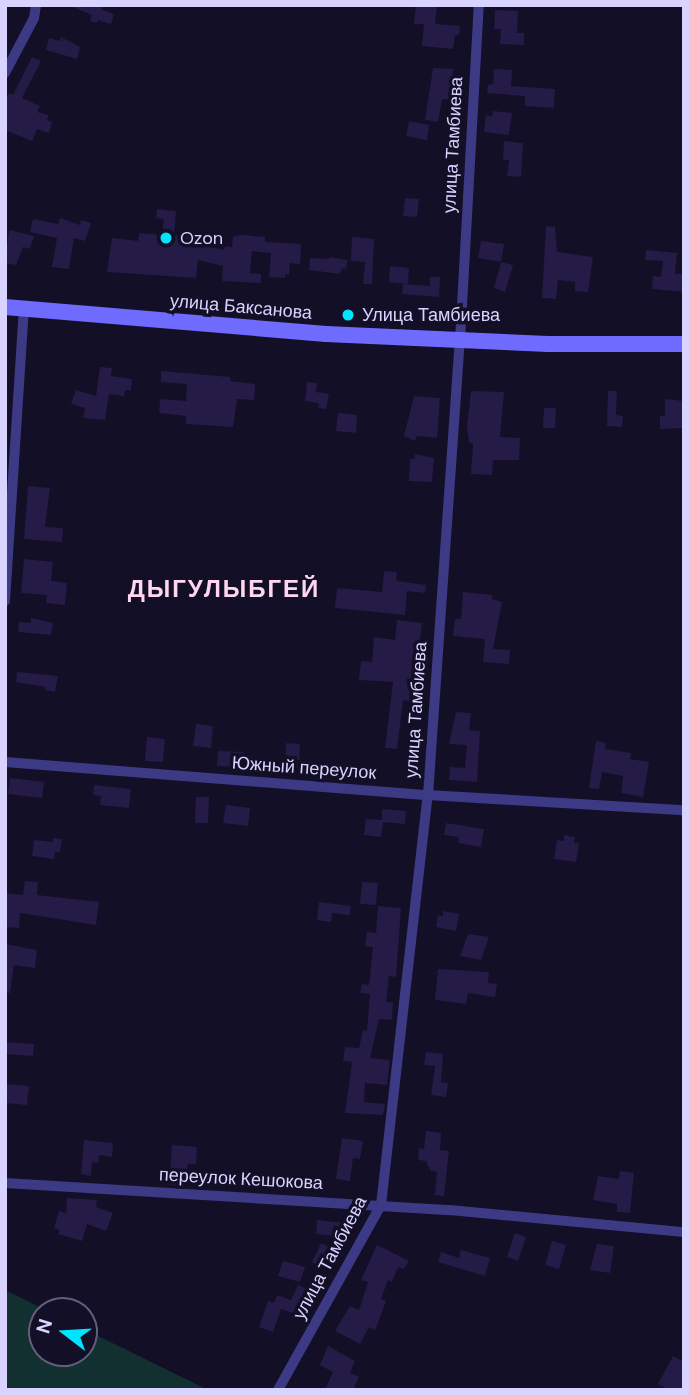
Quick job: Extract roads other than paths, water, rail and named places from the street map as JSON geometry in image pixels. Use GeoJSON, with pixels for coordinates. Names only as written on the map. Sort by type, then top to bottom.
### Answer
{"type":"FeatureCollection","features":[{"type":"Feature","properties":{"kind":"main road","name":"улица Баксанова"},"geometry":{"type":"LineString","coordinates":[[5,307],[326,334],[460,341],[684,344]]}},
{"type":"Feature","properties":{"kind":"street"},"geometry":{"type":"LineString","coordinates":[[5,73],[34,18],[36,5]]}},
{"type":"Feature","properties":{"kind":"street","name":"улица Тамбиева"},"geometry":{"type":"LineString","coordinates":[[278,1390],[381,1205],[428,795],[460,341],[479,5]]}},
{"type":"Feature","properties":{"kind":"street"},"geometry":{"type":"LineString","coordinates":[[5,601],[24,309]]}},
{"type":"Feature","properties":{"kind":"street","name":"Южный переулок"},"geometry":{"type":"LineString","coordinates":[[5,762],[428,795],[684,810]]}},
{"type":"Feature","properties":{"kind":"street","name":"переулок Кешокова"},"geometry":{"type":"LineString","coordinates":[[5,1182],[381,1205],[684,1232]]}},
{"type":"Feature","properties":{"kind":"place","name":"Ozon"},"geometry":{"type":"Point","coordinates":[166,238]}},
{"type":"Feature","properties":{"kind":"place","name":"Улица Тамбиева"},"geometry":{"type":"Point","coordinates":[348,315]}},
{"type":"Feature","properties":{"kind":"district","name":"ДЫГУЛЫБГЕЙ"},"geometry":{"type":"Point","coordinates":[224,589]}}]}
